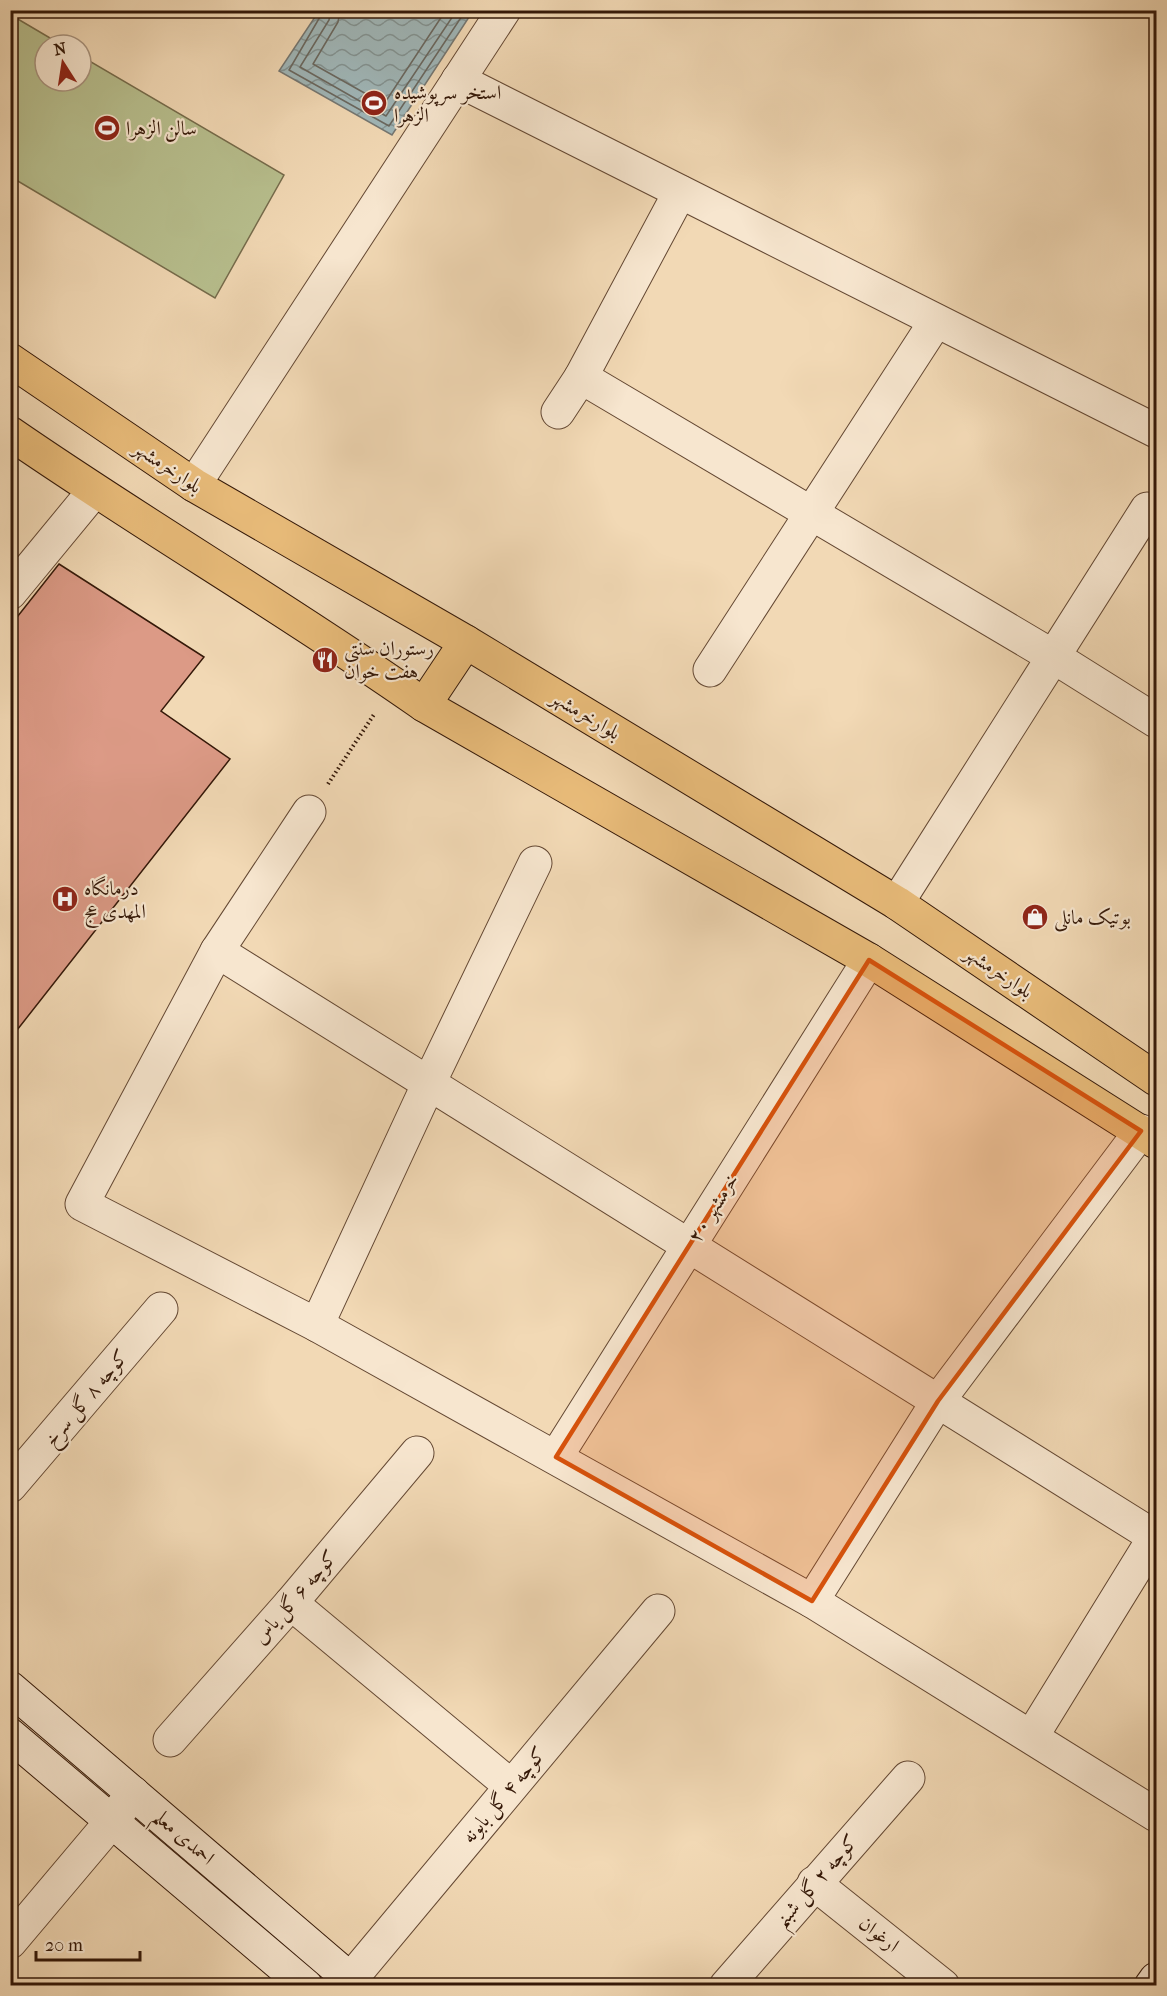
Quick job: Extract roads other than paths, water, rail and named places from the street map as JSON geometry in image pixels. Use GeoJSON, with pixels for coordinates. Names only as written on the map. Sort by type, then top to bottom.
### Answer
{"type":"FeatureCollection","features":[{"type":"Feature","properties":{"kind":"main road","name":"بلوارخرمشهر"},"geometry":{"type":"LineString","coordinates":[[10,360],[194,485],[466,642],[897,903],[1156,1079]]}},
{"type":"Feature","properties":{"kind":"main road"},"geometry":{"type":"LineString","coordinates":[[10,433],[94,491],[424,705],[869,960],[1149,1136]]}},
{"type":"Feature","properties":{"kind":"main road"},"geometry":{"type":"LineString","coordinates":[[424,705],[466,642]]}},
{"type":"Feature","properties":{"kind":"street"},"geometry":{"type":"LineString","coordinates":[[194,485],[504,10]]}},
{"type":"Feature","properties":{"kind":"street"},"geometry":{"type":"LineString","coordinates":[[458,80],[1156,431]]}},
{"type":"Feature","properties":{"kind":"street"},"geometry":{"type":"LineString","coordinates":[[558,412],[581,377],[680,192]]}},
{"type":"Feature","properties":{"kind":"street"},"geometry":{"type":"LineString","coordinates":[[710,670],[936,321]]}},
{"type":"Feature","properties":{"kind":"street"},"geometry":{"type":"LineString","coordinates":[[581,377],[1054,657],[1156,721]]}},
{"type":"Feature","properties":{"kind":"street"},"geometry":{"type":"LineString","coordinates":[[10,593],[94,491]]}},
{"type":"Feature","properties":{"kind":"street"},"geometry":{"type":"LineString","coordinates":[[897,903],[1147,509]]}},
{"type":"Feature","properties":{"kind":"street"},"geometry":{"type":"LineString","coordinates":[[309,813],[217,951],[82,1204],[317,1325],[556,1456],[812,1601],[1156,1815]]}},
{"type":"Feature","properties":{"kind":"street"},"geometry":{"type":"LineString","coordinates":[[317,1325],[429,1083],[535,863]]}},
{"type":"Feature","properties":{"kind":"street"},"geometry":{"type":"LineString","coordinates":[[217,951],[1156,1536],[1032,1736]]}},
{"type":"Feature","properties":{"kind":"street","name":"خرمشهر ۲۰"},"geometry":{"type":"LineString","coordinates":[[556,1456],[869,960]]}},
{"type":"Feature","properties":{"kind":"street"},"geometry":{"type":"LineString","coordinates":[[812,1601],[938,1401],[1149,1136]]}},
{"type":"Feature","properties":{"kind":"street","name":"کوچه ۸ گل سرخ"},"geometry":{"type":"LineString","coordinates":[[10,1486],[161,1309]]}},
{"type":"Feature","properties":{"kind":"street","name":"کوچه ۶ گل یاس"},"geometry":{"type":"LineString","coordinates":[[170,1740],[291,1603],[417,1453]]}},
{"type":"Feature","properties":{"kind":"street"},"geometry":{"type":"LineString","coordinates":[[291,1603],[511,1786]]}},
{"type":"Feature","properties":{"kind":"street","name":"کوچه ۴ گل بابونه"},"geometry":{"type":"LineString","coordinates":[[351,1983],[511,1786],[658,1611]]}},
{"type":"Feature","properties":{"kind":"street","name":"احمدی معلم"},"geometry":{"type":"LineString","coordinates":[[10,1688],[351,1983]]}},
{"type":"Feature","properties":{"kind":"street","name":"احمدی معلم"},"geometry":{"type":"LineString","coordinates":[[10,1735],[306,1986]]}},
{"type":"Feature","properties":{"kind":"street","name":"کوچه ۲ گل شبنم"},"geometry":{"type":"LineString","coordinates":[[726,1986],[908,1778]]}},
{"type":"Feature","properties":{"kind":"street"},"geometry":{"type":"LineString","coordinates":[[10,1942],[133,1793]]}},
{"type":"Feature","properties":{"kind":"street","name":"ارغوان"},"geometry":{"type":"LineString","coordinates":[[814,1883],[943,1986]]}},
{"type":"Feature","properties":{"kind":"street"},"geometry":{"type":"LineString","coordinates":[[1151,1986],[1156,1979]]}},
{"type":"Feature","properties":{"kind":"water","name":"استخر سرپوشیده الزهرا"},"geometry":{"type":"Polygon","coordinates":[[[319,11],[473,11],[392,135],[279,71],[319,11]]]}},
{"type":"Feature","properties":{"kind":"place","name":"استخر سرپوشیده الزهرا"},"geometry":{"type":"Point","coordinates":[374,103]}},
{"type":"Feature","properties":{"kind":"place","name":"سالن الزهرا"},"geometry":{"type":"Point","coordinates":[107,128]}},
{"type":"Feature","properties":{"kind":"place","name":"رستوران سنتى هفت خوان"},"geometry":{"type":"Point","coordinates":[325,660]}},
{"type":"Feature","properties":{"kind":"place","name":"درمانگاه المهدی عج"},"geometry":{"type":"Point","coordinates":[65,899]}},
{"type":"Feature","properties":{"kind":"place","name":"بوتیک مانلی"},"geometry":{"type":"Point","coordinates":[1035,917]}}]}
